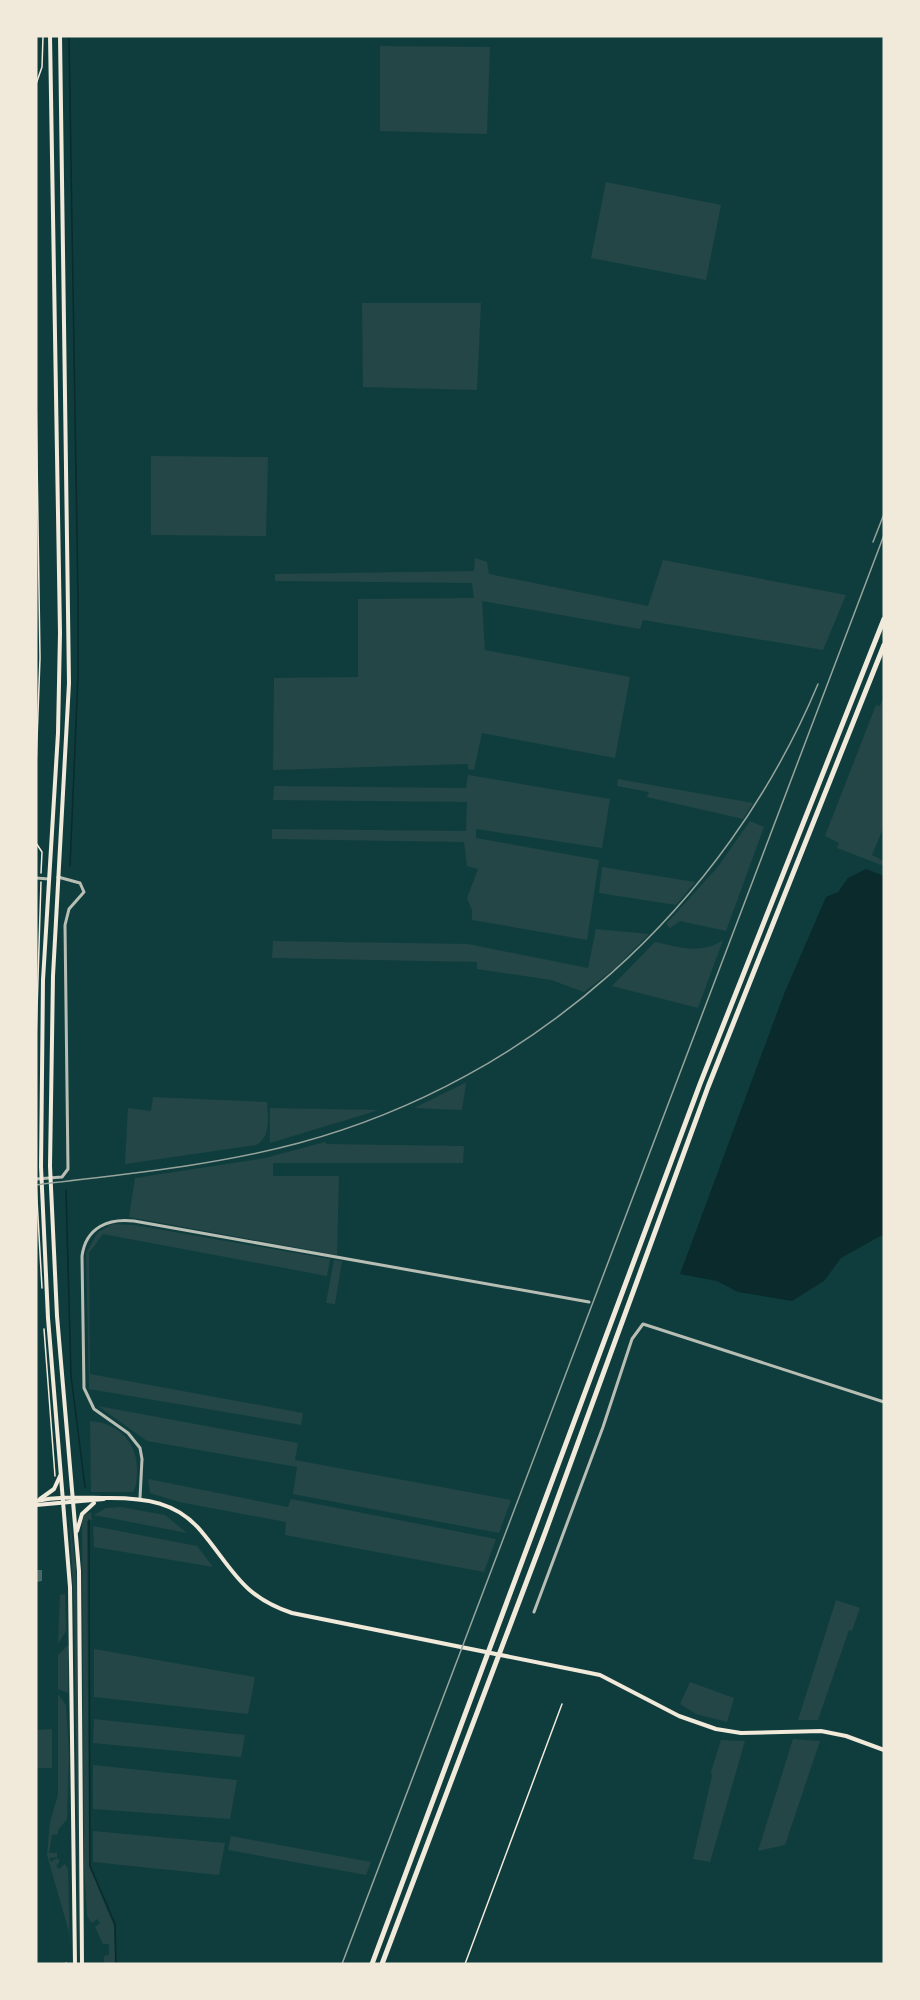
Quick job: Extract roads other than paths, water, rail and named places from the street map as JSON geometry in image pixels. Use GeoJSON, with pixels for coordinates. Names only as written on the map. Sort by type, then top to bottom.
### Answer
{"type":"FeatureCollection","features":[{"type":"Feature","properties":{"kind":"highway"},"geometry":{"type":"LineString","coordinates":[[372,1964],[700,1084],[884,619]]}},
{"type":"Feature","properties":{"kind":"highway"},"geometry":{"type":"LineString","coordinates":[[382,1964],[545,1533],[708,1087],[884,645]]}},
{"type":"Feature","properties":{"kind":"main road"},"geometry":{"type":"LineString","coordinates":[[50,36],[60,633],[42,1015],[41,1167],[48,1318],[64,1497],[72,1637],[75,1964]]}},
{"type":"Feature","properties":{"kind":"main road"},"geometry":{"type":"LineString","coordinates":[[60,36],[69,632],[63,800],[51,1017],[50,1166],[59,1336],[74,1503],[81,1640],[82,1964]]}},
{"type":"Feature","properties":{"kind":"main road"},"geometry":{"type":"LineString","coordinates":[[36,1502],[54,1489],[62,1472]]}},
{"type":"Feature","properties":{"kind":"main road"},"geometry":{"type":"LineString","coordinates":[[36,1502],[73,1496],[140,1498],[165,1504],[185,1516],[201,1530],[237,1579],[264,1602],[292,1613],[600,1675],[679,1716],[716,1729],[741,1733],[831,1733],[884,1750]]}},
{"type":"Feature","properties":{"kind":"main road"},"geometry":{"type":"LineString","coordinates":[[36,1502],[64,1504],[95,1502],[108,1498]]}},
{"type":"Feature","properties":{"kind":"main road"},"geometry":{"type":"LineString","coordinates":[[76,1532],[82,1514],[95,1502]]}},
{"type":"Feature","properties":{"kind":"street"},"geometry":{"type":"LineString","coordinates":[[36,1181],[62,1177],[68,1169],[65,925],[69,909],[84,892],[81,883],[58,877]]}},
{"type":"Feature","properties":{"kind":"street"},"geometry":{"type":"LineString","coordinates":[[36,878],[49,879]]}},
{"type":"Feature","properties":{"kind":"street"},"geometry":{"type":"LineString","coordinates":[[140,1498],[142,1459],[138,1444],[128,1433],[94,1409],[84,1388],[82,1256],[87,1238],[105,1223],[135,1221],[589,1302]]}},
{"type":"Feature","properties":{"kind":"street"},"geometry":{"type":"LineString","coordinates":[[534,1612],[599,1437],[632,1339],[643,1324],[884,1402]]}},
{"type":"Feature","properties":{"kind":"waterway"},"geometry":{"type":"LineString","coordinates":[[69,36],[78,600],[78,676],[70,866]]}},
{"type":"Feature","properties":{"kind":"waterway"},"geometry":{"type":"LineString","coordinates":[[66,1190],[71,1376],[85,1487]]}},
{"type":"Feature","properties":{"kind":"waterway"},"geometry":{"type":"LineString","coordinates":[[89,1520],[90,1866],[115,1924],[116,1964]]}},
{"type":"Feature","properties":{"kind":"railway"},"geometry":{"type":"LineString","coordinates":[[873,542],[884,514]]}},
{"type":"Feature","properties":{"kind":"railway"},"geometry":{"type":"LineString","coordinates":[[342,1964],[884,535]]}},
{"type":"Feature","properties":{"kind":"railway"},"geometry":{"type":"LineString","coordinates":[[36,1185],[234,1158],[299,1143],[385,1114],[466,1076],[542,1029],[611,973],[675,910],[731,841],[779,765],[818,684]]}}]}
